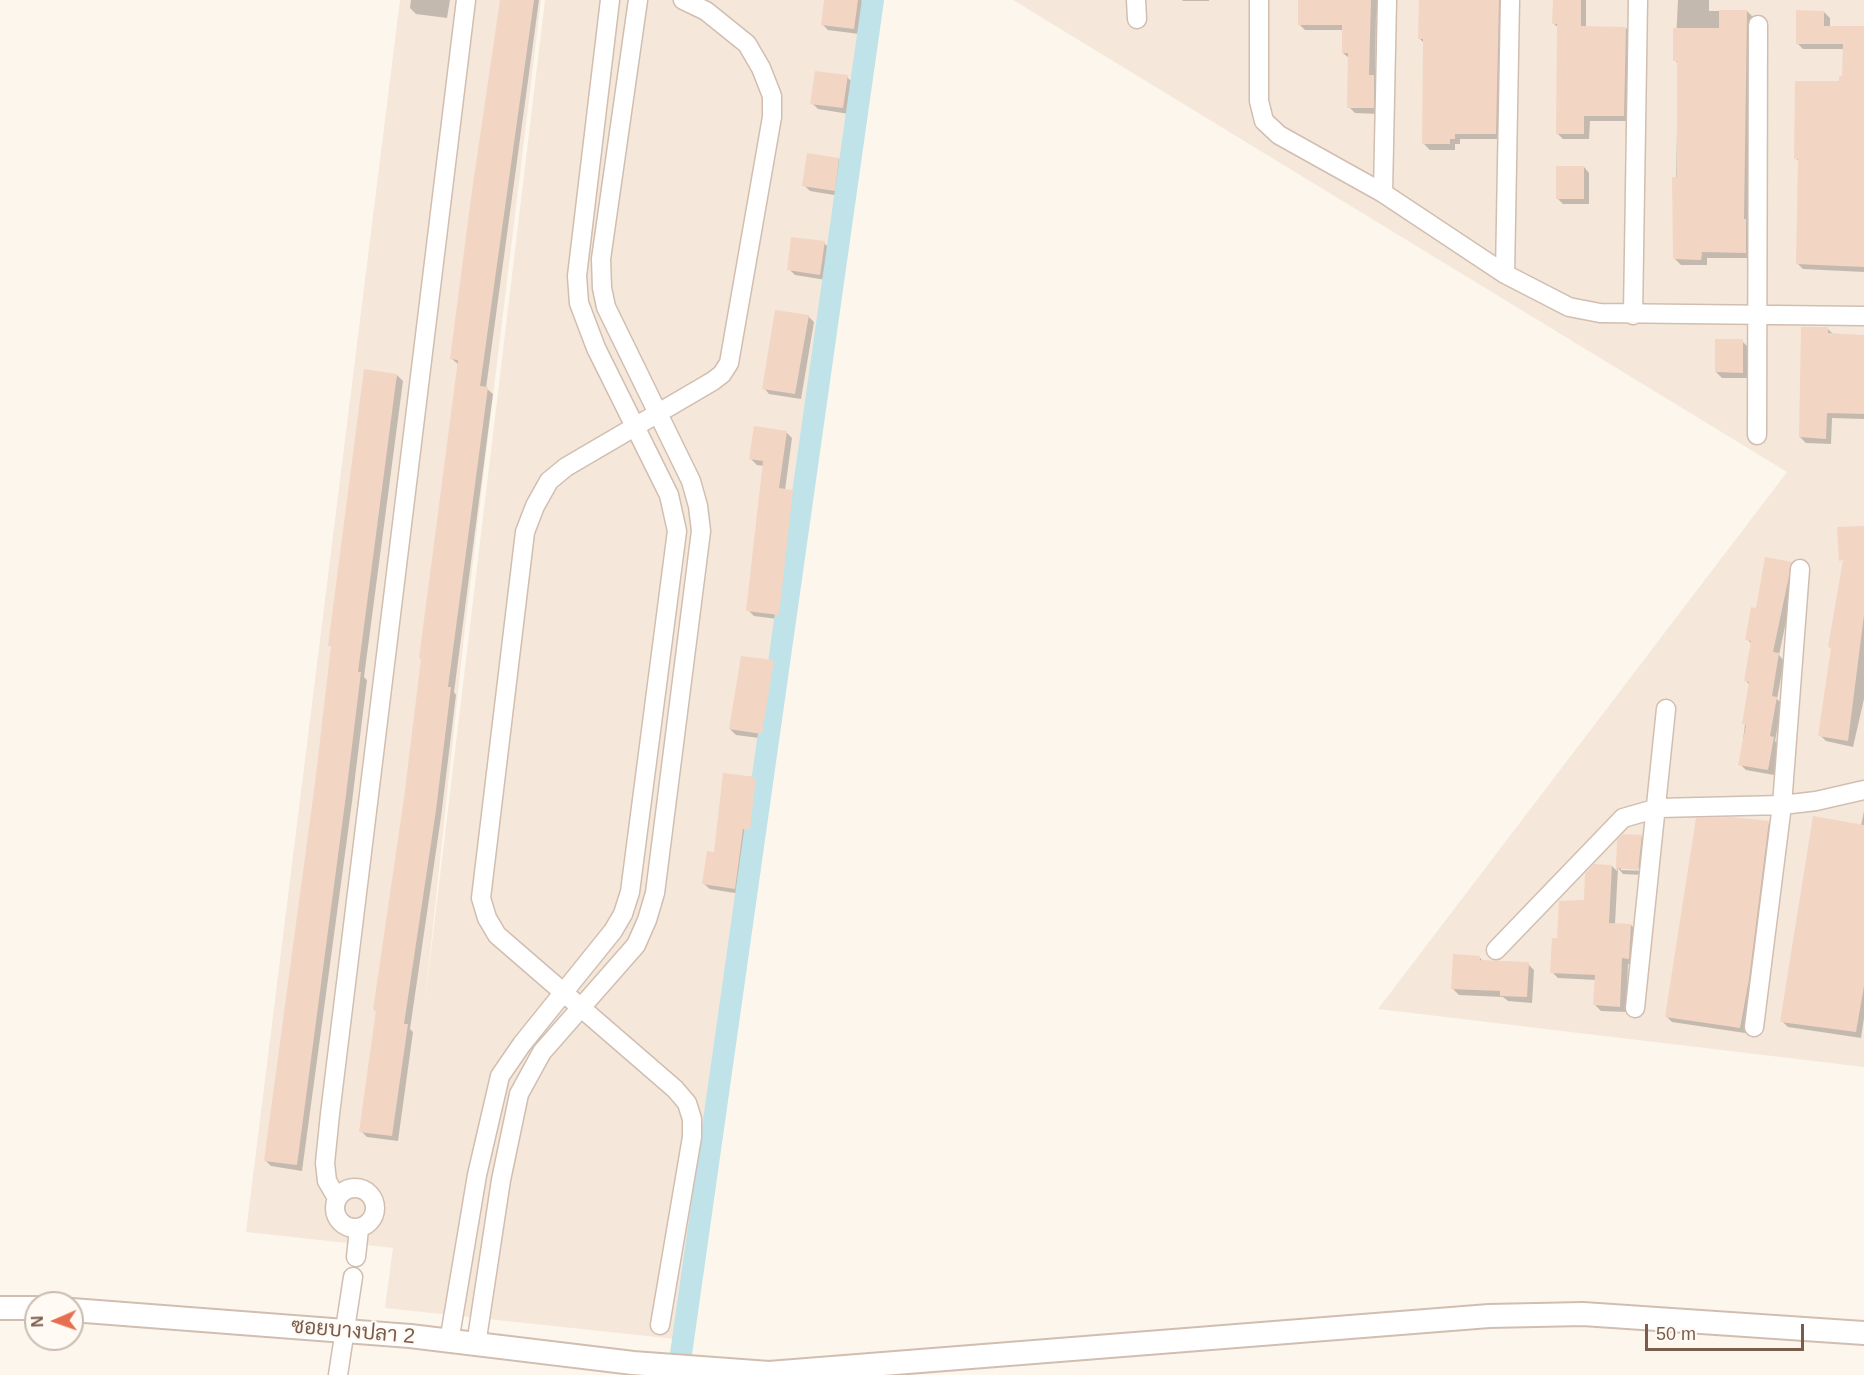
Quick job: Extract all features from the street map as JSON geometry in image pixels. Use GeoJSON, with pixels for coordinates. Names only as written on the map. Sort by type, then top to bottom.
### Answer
{"type":"FeatureCollection","features":[{"type":"Feature","properties":{"kind":"street"},"geometry":{"type":"LineString","coordinates":[[337,1198],[327,1180],[325,1163],[330,1114],[466,0]]}},
{"type":"Feature","properties":{"kind":"street"},"geometry":{"type":"LineString","coordinates":[[449,1342],[477,1175],[500,1076],[508,1062],[563,991],[613,931],[623,914],[630,892],[677,531],[669,495],[587,328],[579,303],[577,276],[610,0]]}},
{"type":"Feature","properties":{"kind":"street"},"geometry":{"type":"LineString","coordinates":[[476,1345],[501,1180],[519,1094],[542,1052],[636,945],[655,893],[701,531],[698,506],[691,481],[606,307],[602,279],[602,260],[638,0]]}},
{"type":"Feature","properties":{"kind":"street"},"geometry":{"type":"LineString","coordinates":[[660,1325],[692,1137],[692,1119],[687,1102],[582,1007],[497,935],[487,918],[480,898],[525,532],[535,506],[549,481],[566,467],[722,374],[729,363],[772,117],[772,96],[761,68],[747,44],[706,11],[683,0]]}},
{"type":"Feature","properties":{"kind":"street"},"geometry":{"type":"LineString","coordinates":[[1136,0],[1137,19]]}},
{"type":"Feature","properties":{"kind":"street"},"geometry":{"type":"LineString","coordinates":[[1259,0],[1259,101],[1264,121],[1279,135],[1383,193],[1505,274],[1576,309],[1633,315],[1864,316]]}},
{"type":"Feature","properties":{"kind":"street"},"geometry":{"type":"LineString","coordinates":[[1383,193],[1387,0]]}},
{"type":"Feature","properties":{"kind":"street"},"geometry":{"type":"LineString","coordinates":[[1505,274],[1510,0]]}},
{"type":"Feature","properties":{"kind":"street"},"geometry":{"type":"LineString","coordinates":[[1633,315],[1638,0]]}},
{"type":"Feature","properties":{"kind":"street"},"geometry":{"type":"LineString","coordinates":[[1756,435],[1758,25]]}},
{"type":"Feature","properties":{"kind":"street"},"geometry":{"type":"LineString","coordinates":[[1754,1027],[1782,805],[1800,569]]}},
{"type":"Feature","properties":{"kind":"street"},"geometry":{"type":"LineString","coordinates":[[1635,1008],[1658,808],[1666,709]]}},
{"type":"Feature","properties":{"kind":"street"},"geometry":{"type":"LineString","coordinates":[[1496,950],[1623,819],[1658,808],[1782,805],[1816,801],[1864,790]]}},
{"type":"Feature","properties":{"kind":"street"},"geometry":{"type":"LineString","coordinates":[[477,1175],[501,1180]]}},
{"type":"Feature","properties":{"kind":"street"},"geometry":{"type":"LineString","coordinates":[[354,1188],[364,1190],[372,1197],[375,1206],[374,1216],[368,1224],[359,1229],[349,1228],[336,1216],[334,1207],[337,1198],[344,1191],[354,1188]]}},
{"type":"Feature","properties":{"kind":"street"},"geometry":{"type":"LineString","coordinates":[[356,1257],[359,1229]]}},
{"type":"Feature","properties":{"kind":"street"},"geometry":{"type":"LineString","coordinates":[[338,1375],[353,1277]]}},
{"type":"Feature","properties":{"kind":"street"},"geometry":{"type":"LineString","coordinates":[[0,1308],[24,1308]]}},
{"type":"Feature","properties":{"kind":"street","name":"ซอยบางปลา 2"},"geometry":{"type":"LineString","coordinates":[[84,1311],[344,1330],[714,1371],[802,1373],[1489,1316],[1583,1314],[1864,1333]]}},
{"type":"Feature","properties":{"kind":"shaded area"},"geometry":{"type":"Polygon","coordinates":[[[400,0],[541,0],[464,636],[425,1001],[545,0],[882,0],[684,1340],[385,1308],[393,1248],[246,1232],[400,0]]]}},
{"type":"Feature","properties":{"kind":"shaded area"},"geometry":{"type":"Polygon","coordinates":[[[1013,0],[1864,0],[1864,1067],[1378,1009],[1787,472],[1013,0]]]}},
{"type":"Feature","properties":{"kind":"building"},"geometry":{"type":"Polygon","coordinates":[[[500,0],[534,0],[480,386],[488,387],[448,687],[451,687],[436,810],[404,1024],[408,1024],[392,1136],[359,1132],[376,1010],[373,1010],[404,798],[421,659],[419,658],[458,360],[450,359],[500,0]]]}},
{"type":"Feature","properties":{"kind":"building"},"geometry":{"type":"Polygon","coordinates":[[[824,0],[858,0],[854,29],[821,25],[824,0]]]}},
{"type":"Feature","properties":{"kind":"building"},"geometry":{"type":"Polygon","coordinates":[[[1298,0],[1371,0],[1369,75],[1374,75],[1374,108],[1347,108],[1348,53],[1342,53],[1342,25],[1298,25],[1298,0]]]}},
{"type":"Feature","properties":{"kind":"building"},"geometry":{"type":"Polygon","coordinates":[[[1419,0],[1499,0],[1496,134],[1455,134],[1455,139],[1450,139],[1450,144],[1422,144],[1423,39],[1418,39],[1419,0]]]}},
{"type":"Feature","properties":{"kind":"building"},"geometry":{"type":"Polygon","coordinates":[[[1553,0],[1581,0],[1581,26],[1626,27],[1624,116],[1584,116],[1584,134],[1556,134],[1557,24],[1552,24],[1553,0]]]}},
{"type":"Feature","properties":{"kind":"building"},"geometry":{"type":"Polygon","coordinates":[[[1719,10],[1747,10],[1744,219],[1746,219],[1746,253],[1702,252],[1701,260],[1673,259],[1672,177],[1677,177],[1677,61],[1673,61],[1673,28],[1719,28],[1719,10]]]}},
{"type":"Feature","properties":{"kind":"building"},"geometry":{"type":"Polygon","coordinates":[[[1796,10],[1824,11],[1824,26],[1864,26],[1864,267],[1796,264],[1798,159],[1794,159],[1795,81],[1839,81],[1839,76],[1842,76],[1843,44],[1796,44],[1796,10]]]}},
{"type":"Feature","properties":{"kind":"building"},"geometry":{"type":"Polygon","coordinates":[[[815,71],[848,75],[843,108],[810,104],[815,71]]]}},
{"type":"Feature","properties":{"kind":"building"},"geometry":{"type":"Polygon","coordinates":[[[807,153],[839,158],[835,191],[802,186],[807,153]]]}},
{"type":"Feature","properties":{"kind":"building"},"geometry":{"type":"Polygon","coordinates":[[[1556,166],[1584,166],[1584,199],[1556,199],[1556,166]]]}},
{"type":"Feature","properties":{"kind":"building"},"geometry":{"type":"Polygon","coordinates":[[[791,237],[825,241],[820,275],[787,270],[791,237]]]}},
{"type":"Feature","properties":{"kind":"building"},"geometry":{"type":"Polygon","coordinates":[[[775,310],[809,315],[795,394],[762,389],[775,310]]]}},
{"type":"Feature","properties":{"kind":"building"},"geometry":{"type":"Polygon","coordinates":[[[1801,327],[1828,327],[1828,333],[1864,335],[1864,414],[1827,413],[1826,439],[1799,437],[1801,327]]]}},
{"type":"Feature","properties":{"kind":"building"},"geometry":{"type":"Polygon","coordinates":[[[1715,339],[1743,339],[1743,373],[1715,372],[1715,339]]]}},
{"type":"Feature","properties":{"kind":"building"},"geometry":{"type":"Polygon","coordinates":[[[364,369],[397,374],[358,672],[361,672],[346,795],[297,1165],[264,1161],[315,783],[331,646],[328,646],[364,369]]]}},
{"type":"Feature","properties":{"kind":"building"},"geometry":{"type":"Polygon","coordinates":[[[754,426],[787,431],[779,488],[793,490],[779,615],[746,611],[763,461],[749,459],[754,426]]]}},
{"type":"Feature","properties":{"kind":"building"},"geometry":{"type":"Polygon","coordinates":[[[1864,526],[1864,615],[1848,741],[1818,736],[1831,648],[1828,647],[1843,560],[1839,561],[1837,527],[1864,526]]]}},
{"type":"Feature","properties":{"kind":"building"},"geometry":{"type":"Polygon","coordinates":[[[1765,557],[1792,562],[1773,652],[1779,653],[1772,696],[1777,697],[1770,736],[1774,737],[1768,770],[1738,765],[1746,725],[1742,724],[1749,682],[1744,681],[1751,641],[1745,640],[1751,607],[1756,608],[1765,557]]]}},
{"type":"Feature","properties":{"kind":"building"},"geometry":{"type":"Polygon","coordinates":[[[741,656],[774,660],[762,734],[729,729],[741,656]]]}},
{"type":"Feature","properties":{"kind":"building"},"geometry":{"type":"Polygon","coordinates":[[[723,773],[756,777],[750,830],[743,829],[735,889],[702,884],[707,851],[714,852],[723,773]]]}},
{"type":"Feature","properties":{"kind":"building"},"geometry":{"type":"Polygon","coordinates":[[[1813,816],[1864,825],[1864,986],[1856,1032],[1780,1022],[1813,816]]]}},
{"type":"Feature","properties":{"kind":"building"},"geometry":{"type":"Polygon","coordinates":[[[1732,817],[1769,821],[1749,979],[1740,1028],[1665,1017],[1696,818],[1732,817]]]}},
{"type":"Feature","properties":{"kind":"building"},"geometry":{"type":"Polygon","coordinates":[[[1623,834],[1642,835],[1638,870],[1616,868],[1617,840],[1623,834]]]}},
{"type":"Feature","properties":{"kind":"building"},"geometry":{"type":"Polygon","coordinates":[[[1594,864],[1612,865],[1609,923],[1631,924],[1629,959],[1622,958],[1620,1007],[1593,1005],[1595,975],[1550,973],[1552,938],[1557,938],[1559,901],[1584,900],[1585,874],[1594,864]]]}},
{"type":"Feature","properties":{"kind":"building"},"geometry":{"type":"Polygon","coordinates":[[[1453,954],[1480,956],[1480,960],[1529,962],[1527,997],[1500,996],[1500,991],[1451,989],[1453,954]]]}},
{"type":"Feature","properties":{"kind":"waterway"},"geometry":{"type":"LineString","coordinates":[[678,1375],[873,0]]}}]}
